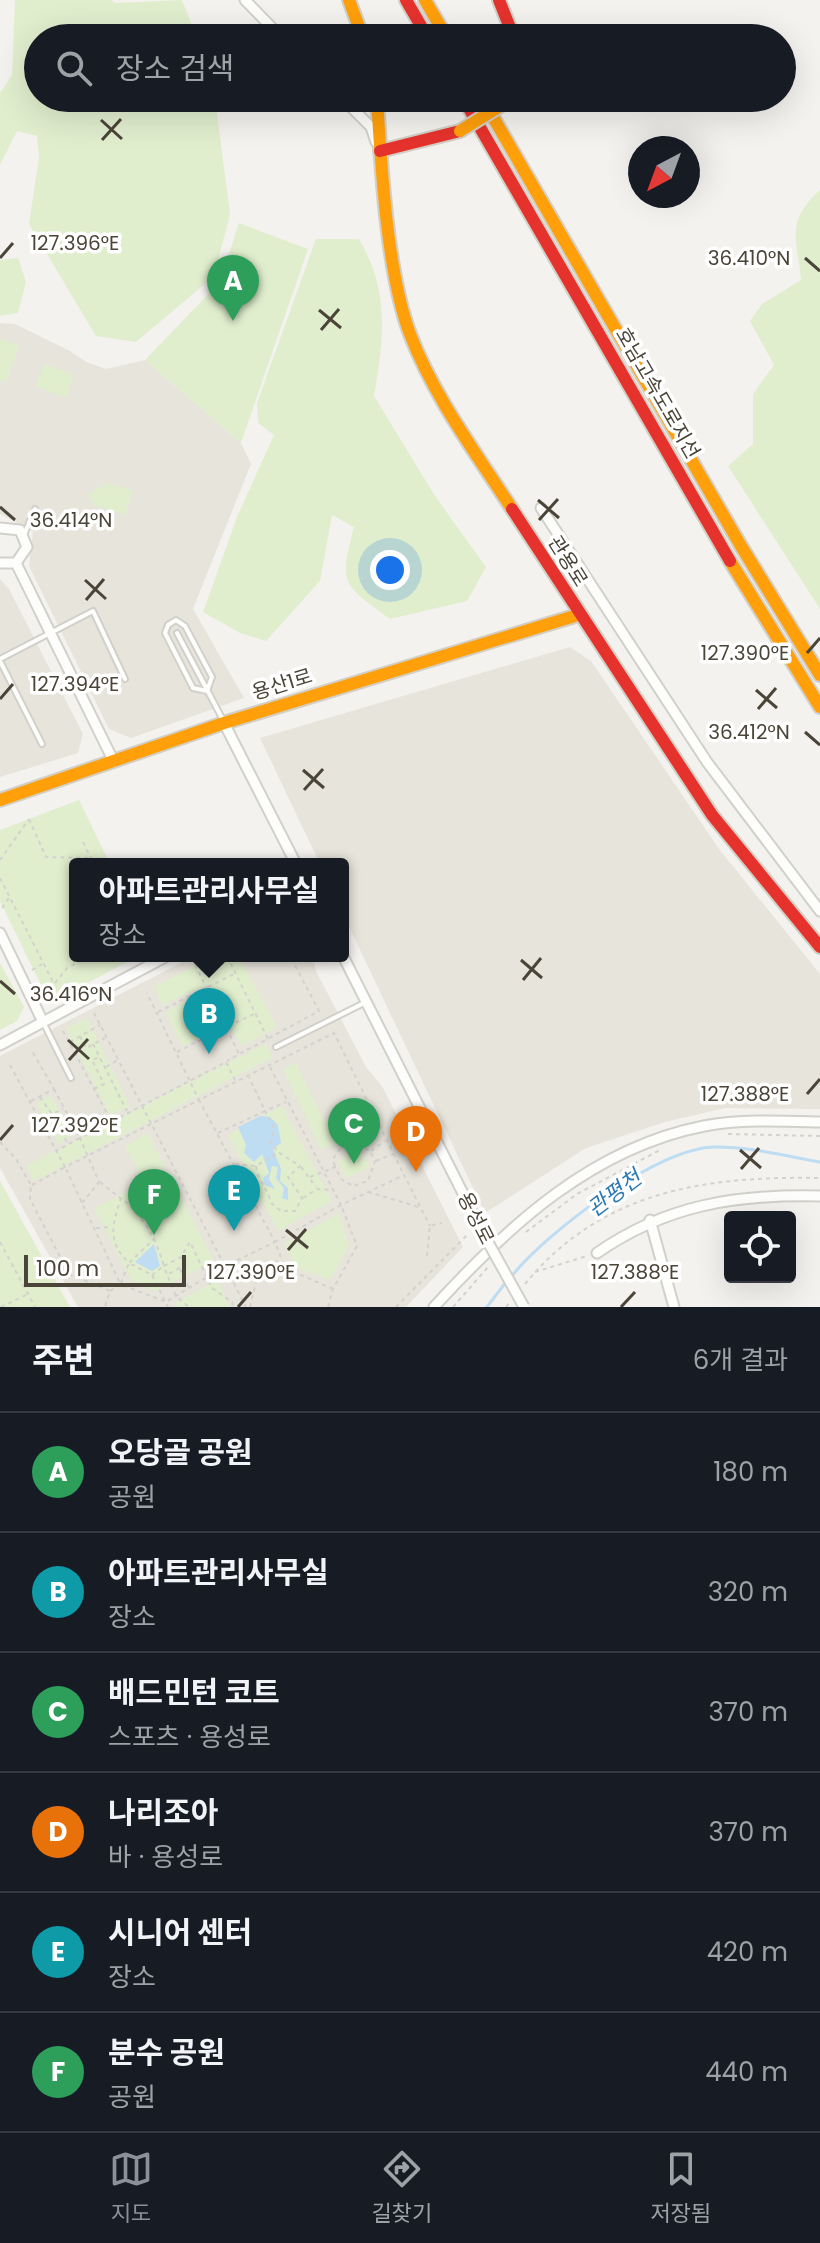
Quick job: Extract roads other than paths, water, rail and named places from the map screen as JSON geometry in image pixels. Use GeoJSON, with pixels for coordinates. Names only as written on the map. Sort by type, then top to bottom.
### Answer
{"type":"FeatureCollection","features":[{"type":"Feature","properties":{"kind":"main road"},"geometry":{"type":"LineString","coordinates":[[349,0],[358,24]]}},
{"type":"Feature","properties":{"kind":"main road"},"geometry":{"type":"LineString","coordinates":[[406,0],[420,24]]}},
{"type":"Feature","properties":{"kind":"main road"},"geometry":{"type":"LineString","coordinates":[[425,0],[439,24]]}},
{"type":"Feature","properties":{"kind":"main road"},"geometry":{"type":"LineString","coordinates":[[499,0],[508,24]]}},
{"type":"Feature","properties":{"kind":"main road","name":"관용로"},"geometry":{"type":"LineString","coordinates":[[378,112],[395,268],[409,332],[430,379],[578,615],[712,815],[820,947]]}},
{"type":"Feature","properties":{"kind":"main road","name":"호남고속도로지선"},"geometry":{"type":"LineString","coordinates":[[471,112],[725,552],[820,707]]}},
{"type":"Feature","properties":{"kind":"main road","name":"호남고속도로지선"},"geometry":{"type":"LineString","coordinates":[[490,112],[741,546],[820,675]]}},
{"type":"Feature","properties":{"kind":"main road"},"geometry":{"type":"LineString","coordinates":[[380,151],[460,131],[491,112]]}},
{"type":"Feature","properties":{"kind":"main road","name":"용산1로"},"geometry":{"type":"LineString","coordinates":[[0,800],[224,723],[578,615]]}},
{"type":"Feature","properties":{"kind":"street"},"geometry":{"type":"LineString","coordinates":[[245,0],[268,24]]}},
{"type":"Feature","properties":{"kind":"street"},"geometry":{"type":"LineString","coordinates":[[356,112],[371,127],[380,151]]}},
{"type":"Feature","properties":{"kind":"street"},"geometry":{"type":"LineString","coordinates":[[541,508],[707,762],[820,911]]}},
{"type":"Feature","properties":{"kind":"street"},"geometry":{"type":"LineString","coordinates":[[0,528],[14,527],[24,535],[27,547],[16,563]]}},
{"type":"Feature","properties":{"kind":"street"},"geometry":{"type":"LineString","coordinates":[[0,563],[16,563]]}},
{"type":"Feature","properties":{"kind":"street"},"geometry":{"type":"LineString","coordinates":[[16,563],[113,760]]}},
{"type":"Feature","properties":{"kind":"street"},"geometry":{"type":"LineString","coordinates":[[224,723],[293,858]]}},
{"type":"Feature","properties":{"kind":"street"},"geometry":{"type":"LineString","coordinates":[[0,933],[43,1022]]}},
{"type":"Feature","properties":{"kind":"street"},"geometry":{"type":"LineString","coordinates":[[0,1045],[156,962]]}},
{"type":"Feature","properties":{"kind":"street","name":"용성로"},"geometry":{"type":"LineString","coordinates":[[346,962],[484,1235],[524,1307]]}},
{"type":"Feature","properties":{"kind":"street"},"geometry":{"type":"LineString","coordinates":[[434,1307],[522,1218],[585,1171],[659,1137],[706,1126],[756,1121],[820,1122]]}},
{"type":"Feature","properties":{"kind":"street"},"geometry":{"type":"LineString","coordinates":[[597,1253],[650,1220],[686,1208],[720,1202],[820,1196]]}},
{"type":"Feature","properties":{"kind":"street"},"geometry":{"type":"LineString","coordinates":[[650,1220],[674,1307]]}},
{"type":"Feature","properties":{"kind":"lane"},"geometry":{"type":"LineString","coordinates":[[24,535],[35,509]]}},
{"type":"Feature","properties":{"kind":"lane"},"geometry":{"type":"LineString","coordinates":[[42,744],[0,660],[93,611],[125,679]]}},
{"type":"Feature","properties":{"kind":"lane"},"geometry":{"type":"LineString","coordinates":[[176,620],[185,626],[212,677],[207,691],[193,688],[165,633],[168,625],[176,620]]}},
{"type":"Feature","properties":{"kind":"lane"},"geometry":{"type":"LineString","coordinates":[[177,633],[224,723]]}},
{"type":"Feature","properties":{"kind":"lane"},"geometry":{"type":"LineString","coordinates":[[276,1047],[366,1002]]}},
{"type":"Feature","properties":{"kind":"lane"},"geometry":{"type":"LineString","coordinates":[[43,1022],[71,1078]]}},
{"type":"Feature","properties":{"kind":"water"},"geometry":{"type":"Polygon","coordinates":[[[260,1116],[270,1117],[278,1125],[281,1143],[273,1149],[281,1169],[280,1181],[288,1188],[288,1200],[282,1198],[284,1188],[276,1178],[278,1167],[272,1166],[269,1179],[275,1189],[265,1185],[263,1178],[269,1173],[262,1154],[254,1162],[244,1153],[246,1145],[238,1127],[260,1116]]]}},
{"type":"Feature","properties":{"kind":"water"},"geometry":{"type":"Polygon","coordinates":[[[154,1244],[160,1266],[152,1271],[135,1262],[154,1244]]]}},
{"type":"Feature","properties":{"kind":"waterway","name":"관평천"},"geometry":{"type":"LineString","coordinates":[[511,1277],[550,1238],[605,1195],[635,1176],[692,1150],[742,1148],[820,1162]]}},
{"type":"Feature","properties":{"kind":"waterway","name":"관평천"},"geometry":{"type":"LineString","coordinates":[[487,1307],[506,1282]]}},
{"type":"Feature","properties":{"kind":"place","name":"오당골 공원"},"geometry":{"type":"Point","coordinates":[233,321]}},
{"type":"Feature","properties":{"kind":"place","name":"아파트관리사무실"},"geometry":{"type":"Point","coordinates":[209,1054]}},
{"type":"Feature","properties":{"kind":"place","name":"배드민턴 코트"},"geometry":{"type":"Point","coordinates":[354,1164]}},
{"type":"Feature","properties":{"kind":"place","name":"나리조아"},"geometry":{"type":"Point","coordinates":[416,1172]}},
{"type":"Feature","properties":{"kind":"place","name":"시니어 센터"},"geometry":{"type":"Point","coordinates":[234,1231]}},
{"type":"Feature","properties":{"kind":"place","name":"분수 공원"},"geometry":{"type":"Point","coordinates":[154,1235]}}]}
